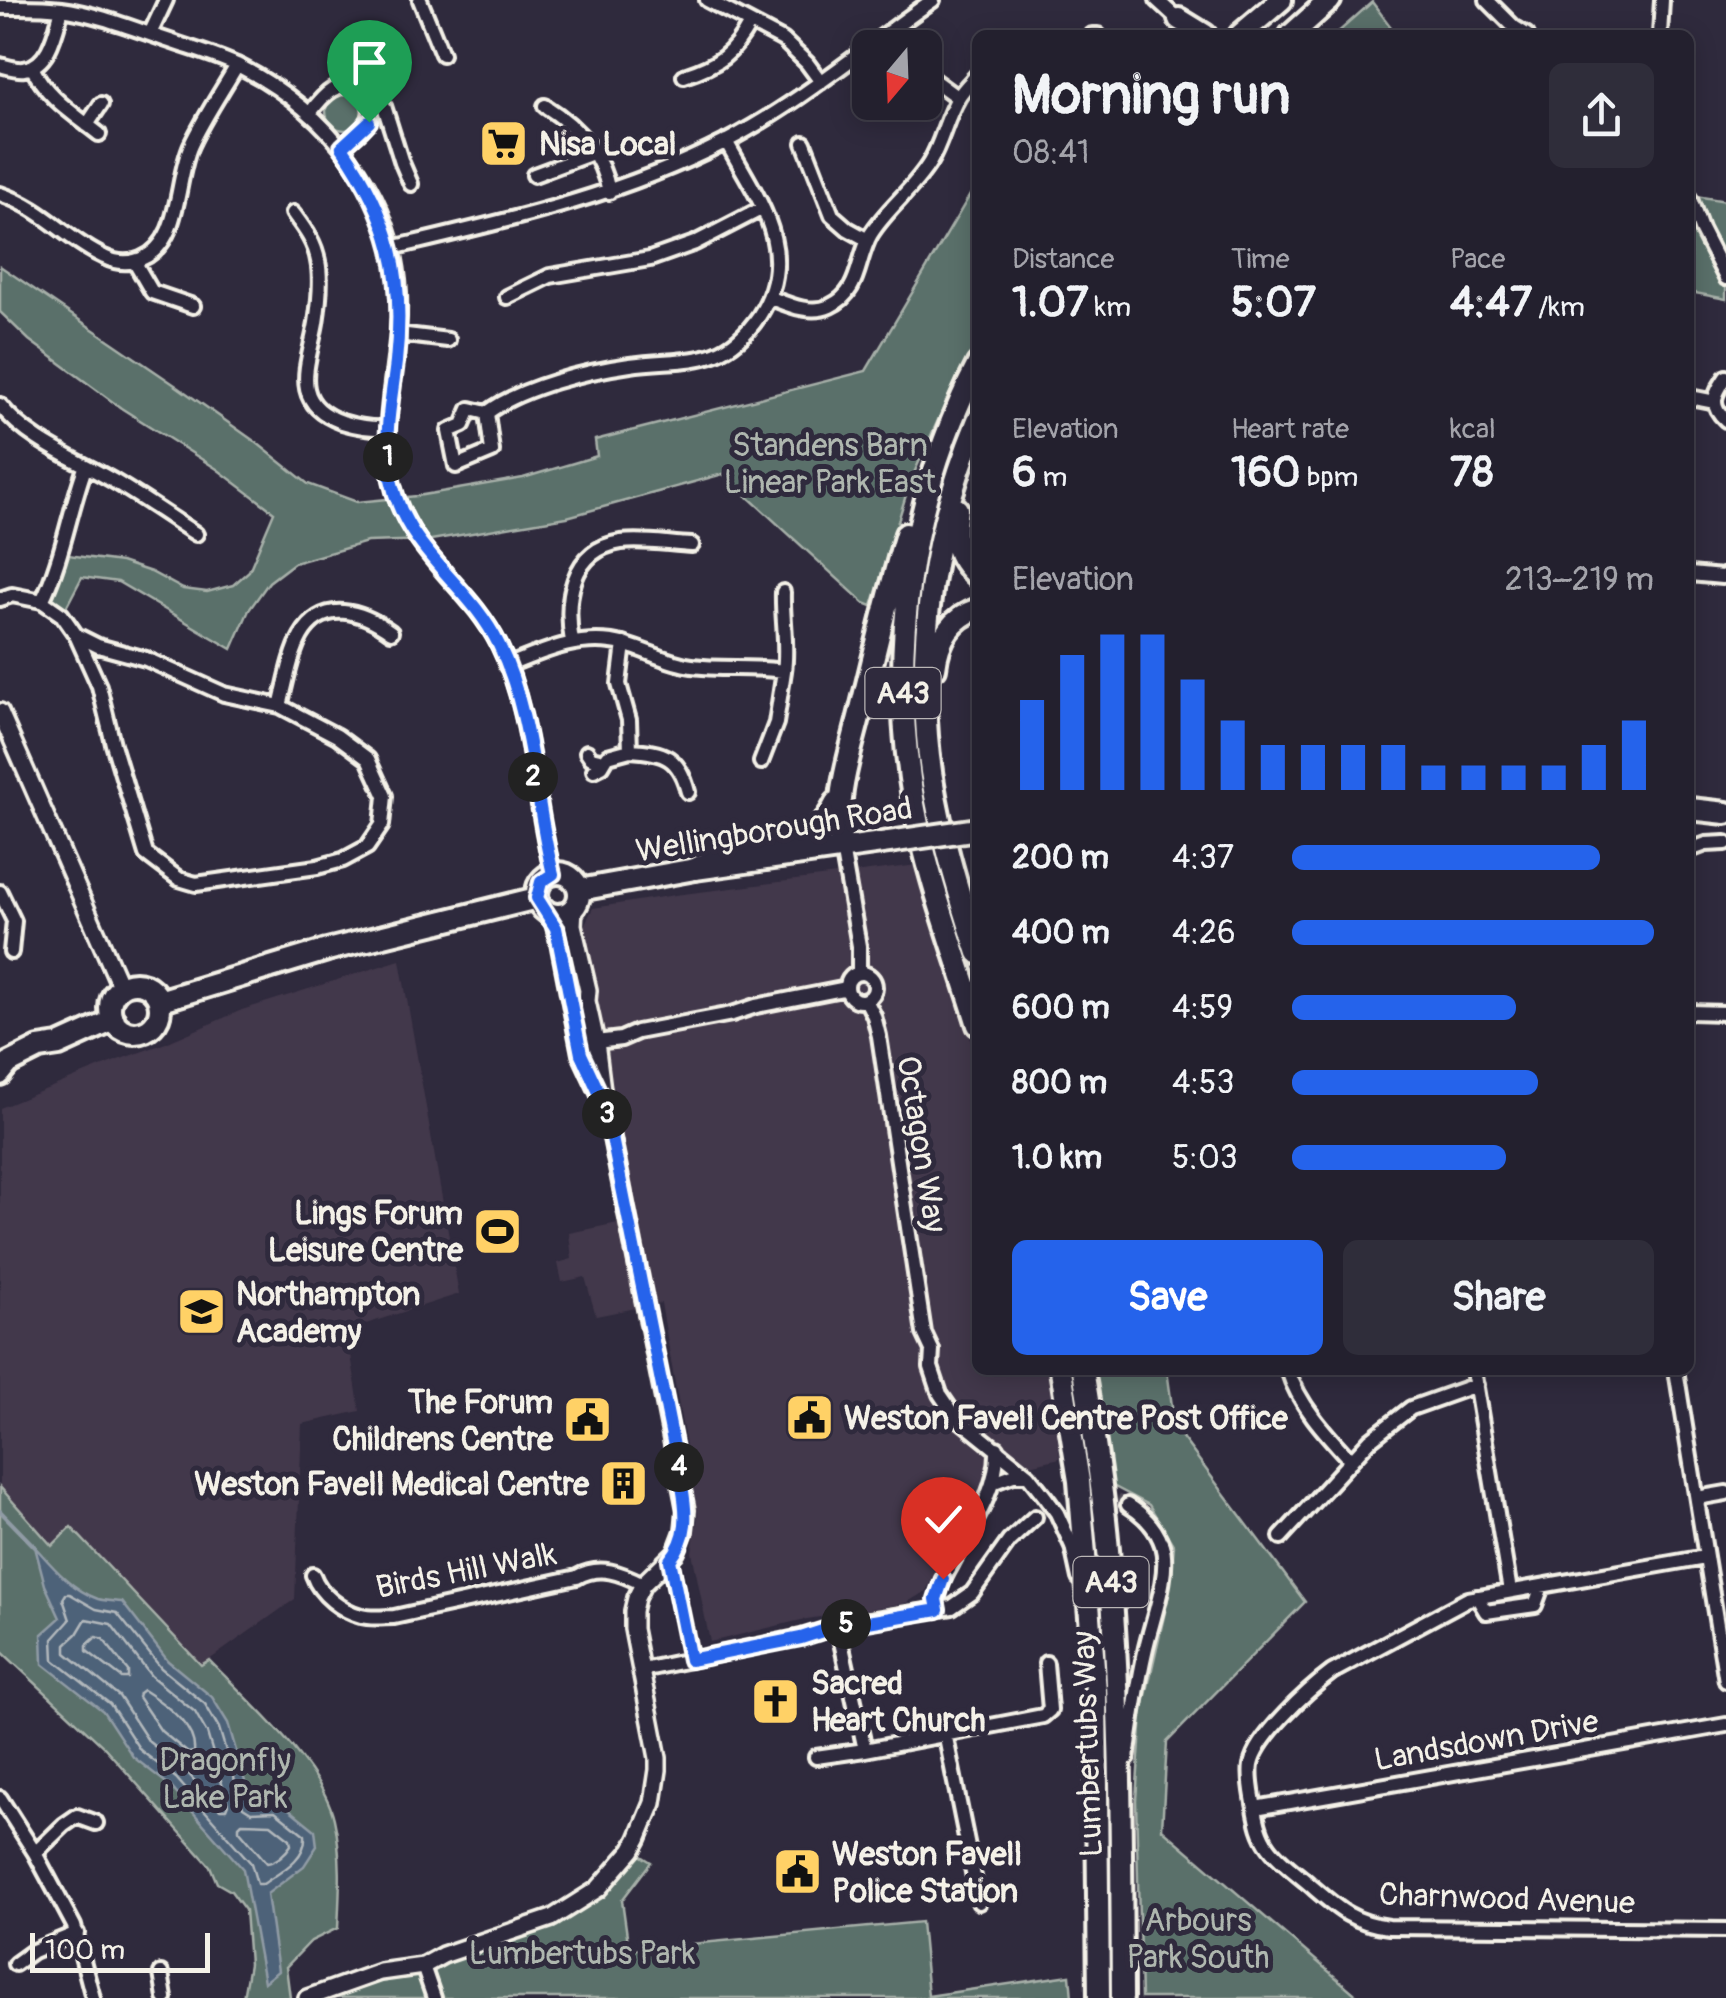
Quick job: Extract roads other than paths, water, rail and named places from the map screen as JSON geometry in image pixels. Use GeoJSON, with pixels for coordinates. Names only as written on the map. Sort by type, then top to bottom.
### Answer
{"type":"FeatureCollection","features":[{"type":"Feature","properties":{"kind":"main road"},"geometry":{"type":"LineString","coordinates":[[1246,30],[1281,0]]}},
{"type":"Feature","properties":{"kind":"main road"},"geometry":{"type":"LineString","coordinates":[[1264,30],[1297,0]]}},
{"type":"Feature","properties":{"kind":"main road"},"geometry":{"type":"LineString","coordinates":[[1283,30],[1316,0]]}},
{"type":"Feature","properties":{"kind":"main road"},"geometry":{"type":"LineString","coordinates":[[1296,30],[1330,0]]}},
{"type":"Feature","properties":{"kind":"main road","name":"A43"},"geometry":{"type":"LineString","coordinates":[[972,377],[943,442],[928,488],[909,582],[904,636],[905,727],[915,808],[972,1005]]}},
{"type":"Feature","properties":{"kind":"main road","name":"A43"},"geometry":{"type":"LineString","coordinates":[[972,434],[950,494],[937,546],[926,633],[925,701],[932,774],[954,876],[972,934]]}},
{"type":"Feature","properties":{"kind":"main road"},"geometry":{"type":"LineString","coordinates":[[842,848],[838,829],[840,794],[901,551],[915,505],[943,442]]}},
{"type":"Feature","properties":{"kind":"main road"},"geometry":{"type":"LineString","coordinates":[[966,448],[967,476],[957,506],[954,535],[957,553],[972,572]]}},
{"type":"Feature","properties":{"kind":"main road"},"geometry":{"type":"LineString","coordinates":[[932,774],[935,662],[939,644],[958,618],[972,612]]}},
{"type":"Feature","properties":{"kind":"main road"},"geometry":{"type":"LineString","coordinates":[[695,868],[719,856],[800,840],[827,820],[840,794]]}},
{"type":"Feature","properties":{"kind":"main road"},"geometry":{"type":"LineString","coordinates":[[1694,809],[1726,814]]}},
{"type":"Feature","properties":{"kind":"main road","name":"Wellingborough Road"},"geometry":{"type":"LineString","coordinates":[[577,898],[695,868],[972,830]]}},
{"type":"Feature","properties":{"kind":"main road"},"geometry":{"type":"LineString","coordinates":[[159,1001],[344,945],[541,904],[560,914],[577,898],[577,884],[566,874],[553,874],[541,882],[541,904]]}},
{"type":"Feature","properties":{"kind":"main road"},"geometry":{"type":"LineString","coordinates":[[143,984],[159,1001],[158,1018],[146,1030],[131,1032],[114,1020],[111,1003],[121,988],[143,984]]}},
{"type":"Feature","properties":{"kind":"main road"},"geometry":{"type":"LineString","coordinates":[[0,1075],[9,1062],[39,1048],[59,1046],[114,1020]]}},
{"type":"Feature","properties":{"kind":"main road","name":"Lumbertubs Way"},"geometry":{"type":"LineString","coordinates":[[1062,1375],[1079,1481],[1096,1691],[1099,1998]]}},
{"type":"Feature","properties":{"kind":"main road","name":"Lumbertubs Way"},"geometry":{"type":"LineString","coordinates":[[1084,1375],[1108,1549],[1117,1686],[1122,1998]]}},
{"type":"Feature","properties":{"kind":"street"},"geometry":{"type":"LineString","coordinates":[[150,34],[166,0]]}},
{"type":"Feature","properties":{"kind":"street"},"geometry":{"type":"LineString","coordinates":[[420,0],[442,54]]}},
{"type":"Feature","properties":{"kind":"street"},"geometry":{"type":"LineString","coordinates":[[707,0],[772,33],[792,48],[821,82]]}},
{"type":"Feature","properties":{"kind":"street"},"geometry":{"type":"LineString","coordinates":[[891,30],[933,0]]}},
{"type":"Feature","properties":{"kind":"street"},"geometry":{"type":"LineString","coordinates":[[1158,0],[1186,30]]}},
{"type":"Feature","properties":{"kind":"street"},"geometry":{"type":"LineString","coordinates":[[1487,0],[1519,30]]}},
{"type":"Feature","properties":{"kind":"street"},"geometry":{"type":"LineString","coordinates":[[1660,30],[1662,0]]}},
{"type":"Feature","properties":{"kind":"street"},"geometry":{"type":"LineString","coordinates":[[0,7],[38,6],[85,14],[237,65],[276,87],[310,113],[342,147],[371,193],[392,248],[399,291],[388,428],[389,470],[410,529],[421,547],[500,646],[523,720],[553,874]]}},
{"type":"Feature","properties":{"kind":"street"},"geometry":{"type":"LineString","coordinates":[[0,65],[21,70],[32,67],[46,55],[62,9]]}},
{"type":"Feature","properties":{"kind":"street"},"geometry":{"type":"LineString","coordinates":[[684,76],[730,54],[750,23]]}},
{"type":"Feature","properties":{"kind":"street"},"geometry":{"type":"LineString","coordinates":[[392,248],[609,192],[664,170],[772,115],[852,59]]}},
{"type":"Feature","properties":{"kind":"street"},"geometry":{"type":"LineString","coordinates":[[0,194],[37,210],[106,258],[118,262],[144,258],[162,245],[176,206],[184,162],[237,65]]}},
{"type":"Feature","properties":{"kind":"street"},"geometry":{"type":"LineString","coordinates":[[32,67],[39,82],[56,100],[93,130],[101,104]]}},
{"type":"Feature","properties":{"kind":"street"},"geometry":{"type":"LineString","coordinates":[[771,298],[810,310],[828,308],[841,300],[856,280],[868,240],[929,163],[958,98],[972,81]]}},
{"type":"Feature","properties":{"kind":"street"},"geometry":{"type":"LineString","coordinates":[[310,113],[324,95],[338,86],[358,87],[384,106],[412,184]]}},
{"type":"Feature","properties":{"kind":"street"},"geometry":{"type":"LineString","coordinates":[[942,86],[958,98]]}},
{"type":"Feature","properties":{"kind":"street"},"geometry":{"type":"LineString","coordinates":[[342,147],[369,122],[372,112],[368,98]]}},
{"type":"Feature","properties":{"kind":"street"},"geometry":{"type":"LineString","coordinates":[[545,106],[584,137],[606,176],[609,192]]}},
{"type":"Feature","properties":{"kind":"street"},"geometry":{"type":"LineString","coordinates":[[487,413],[532,389],[565,380],[630,365],[687,361],[719,352],[748,332],[771,298],[777,253],[762,208],[726,141]]}},
{"type":"Feature","properties":{"kind":"street"},"geometry":{"type":"LineString","coordinates":[[804,143],[832,215],[848,230],[868,240]]}},
{"type":"Feature","properties":{"kind":"street"},"geometry":{"type":"LineString","coordinates":[[534,176],[593,153]]}},
{"type":"Feature","properties":{"kind":"street"},"geometry":{"type":"LineString","coordinates":[[507,297],[550,276],[650,259],[695,243],[762,208]]}},
{"type":"Feature","properties":{"kind":"street"},"geometry":{"type":"LineString","coordinates":[[1694,211],[1726,278]]}},
{"type":"Feature","properties":{"kind":"street"},"geometry":{"type":"LineString","coordinates":[[293,213],[310,234],[318,259],[316,321],[304,376],[308,393],[313,403],[331,418],[362,428],[388,428]]}},
{"type":"Feature","properties":{"kind":"street"},"geometry":{"type":"LineString","coordinates":[[134,261],[152,292],[193,306]]}},
{"type":"Feature","properties":{"kind":"street"},"geometry":{"type":"LineString","coordinates":[[398,334],[448,340]]}},
{"type":"Feature","properties":{"kind":"street"},"geometry":{"type":"LineString","coordinates":[[1726,376],[1715,395],[1715,408],[1726,420]]}},
{"type":"Feature","properties":{"kind":"street"},"geometry":{"type":"LineString","coordinates":[[1694,399],[1715,402]]}},
{"type":"Feature","properties":{"kind":"street"},"geometry":{"type":"LineString","coordinates":[[0,406],[38,440],[196,534]]}},
{"type":"Feature","properties":{"kind":"street"},"geometry":{"type":"LineString","coordinates":[[470,409],[487,413],[492,451],[456,466],[449,431],[463,425],[470,409]]}},
{"type":"Feature","properties":{"kind":"street"},"geometry":{"type":"LineString","coordinates":[[42,601],[66,540],[84,468]]}},
{"type":"Feature","properties":{"kind":"street"},"geometry":{"type":"LineString","coordinates":[[572,642],[570,590],[574,578],[594,554],[621,542],[692,545]]}},
{"type":"Feature","properties":{"kind":"street"},"geometry":{"type":"LineString","coordinates":[[1694,574],[1726,576]]}},
{"type":"Feature","properties":{"kind":"street"},"geometry":{"type":"LineString","coordinates":[[761,762],[776,723],[784,671],[787,644],[782,622],[783,592]]}},
{"type":"Feature","properties":{"kind":"street"},"geometry":{"type":"LineString","coordinates":[[0,599],[12,595],[42,601],[62,615],[76,635],[99,686],[146,854],[179,879],[196,884],[343,860],[366,847],[382,825],[385,796],[368,759],[337,736],[280,706],[224,694],[146,658],[98,646],[76,635]]}},
{"type":"Feature","properties":{"kind":"street"},"geometry":{"type":"LineString","coordinates":[[280,706],[300,638],[313,620],[330,612],[346,612],[364,616],[391,632]]}},
{"type":"Feature","properties":{"kind":"street"},"geometry":{"type":"LineString","coordinates":[[507,666],[572,642],[604,641],[692,666],[784,671]]}},
{"type":"Feature","properties":{"kind":"street"},"geometry":{"type":"LineString","coordinates":[[624,644],[619,684],[629,720],[630,750]]}},
{"type":"Feature","properties":{"kind":"street"},"geometry":{"type":"LineString","coordinates":[[1,719],[121,988]]}},
{"type":"Feature","properties":{"kind":"street"},"geometry":{"type":"LineString","coordinates":[[587,752],[599,766],[608,756],[630,750],[666,756],[684,776],[688,792]]}},
{"type":"Feature","properties":{"kind":"street"},"geometry":{"type":"LineString","coordinates":[[1694,848],[1726,843]]}},
{"type":"Feature","properties":{"kind":"street"},"geometry":{"type":"LineString","coordinates":[[842,848],[860,946],[860,973]]}},
{"type":"Feature","properties":{"kind":"street"},"geometry":{"type":"LineString","coordinates":[[0,892],[14,921],[11,952]]}},
{"type":"Feature","properties":{"kind":"street"},"geometry":{"type":"LineString","coordinates":[[307,1998],[380,1972],[423,1966],[443,1955],[552,1918],[598,1889],[632,1850],[652,1803],[658,1770],[633,1610],[643,1584],[670,1560],[680,1544],[686,1510],[602,1099],[588,990],[573,924],[577,898]]}},
{"type":"Feature","properties":{"kind":"street"},"geometry":{"type":"LineString","coordinates":[[541,904],[556,928],[581,1054],[602,1099]]}},
{"type":"Feature","properties":{"kind":"street"},"geometry":{"type":"LineString","coordinates":[[860,973],[875,985],[866,1000],[851,997],[847,988],[849,980],[860,973]]}},
{"type":"Feature","properties":{"kind":"street"},"geometry":{"type":"LineString","coordinates":[[575,1026],[596,1042],[847,988]]}},
{"type":"Feature","properties":{"kind":"street","name":"Octagon Way"},"geometry":{"type":"LineString","coordinates":[[866,1000],[878,1036],[924,1334],[932,1350],[930,1367],[940,1394],[955,1416],[1028,1475],[1057,1513],[1072,1546],[1078,1576],[1090,1598]]}},
{"type":"Feature","properties":{"kind":"street"},"geometry":{"type":"LineString","coordinates":[[1694,1012],[1726,1013]]}},
{"type":"Feature","properties":{"kind":"street"},"geometry":{"type":"LineString","coordinates":[[1289,1375],[1326,1433],[1351,1461]]}},
{"type":"Feature","properties":{"kind":"street"},"geometry":{"type":"LineString","coordinates":[[1677,1375],[1726,1681]]}},
{"type":"Feature","properties":{"kind":"street"},"geometry":{"type":"LineString","coordinates":[[1281,1537],[1370,1440],[1411,1408],[1475,1377],[1510,1591]]}},
{"type":"Feature","properties":{"kind":"street"},"geometry":{"type":"LineString","coordinates":[[938,1610],[936,1599],[943,1579],[994,1482],[997,1448]]}},
{"type":"Feature","properties":{"kind":"street"},"geometry":{"type":"LineString","coordinates":[[994,1482],[1013,1475],[1028,1475]]}},
{"type":"Feature","properties":{"kind":"street"},"geometry":{"type":"LineString","coordinates":[[1697,1498],[1726,1494]]}},
{"type":"Feature","properties":{"kind":"street"},"geometry":{"type":"LineString","coordinates":[[1121,1796],[1136,1696],[1165,1567],[1163,1548],[1155,1530],[1144,1515],[1128,1505]]}},
{"type":"Feature","properties":{"kind":"street"},"geometry":{"type":"LineString","coordinates":[[642,1670],[801,1638],[844,1624],[952,1607],[972,1593],[1009,1542],[1035,1516]]}},
{"type":"Feature","properties":{"kind":"street","name":"Charnwood Avenue"},"geometry":{"type":"LineString","coordinates":[[1705,1557],[1468,1599],[1319,1682],[1261,1740],[1250,1768],[1262,1836],[1272,1851],[1339,1909],[1365,1923],[1389,1927],[1726,1930]]}},
{"type":"Feature","properties":{"kind":"street"},"geometry":{"type":"LineString","coordinates":[[670,1560],[690,1660]]}},
{"type":"Feature","properties":{"kind":"street","name":"Birds Hill Walk"},"geometry":{"type":"LineString","coordinates":[[313,1575],[316,1584],[338,1606],[363,1617],[394,1616],[577,1578],[591,1571],[620,1573],[643,1584]]}},
{"type":"Feature","properties":{"kind":"street","name":"Charnwood Avenue"},"geometry":{"type":"LineString","coordinates":[[1478,1597],[1486,1612],[1535,1605],[1542,1586]]}},
{"type":"Feature","properties":{"kind":"street"},"geometry":{"type":"LineString","coordinates":[[844,1624],[841,1642],[865,1750]]}},
{"type":"Feature","properties":{"kind":"street"},"geometry":{"type":"LineString","coordinates":[[816,1756],[1043,1716],[1050,1710],[1046,1663]]}},
{"type":"Feature","properties":{"kind":"street","name":"Landsdown Drive"},"geometry":{"type":"LineString","coordinates":[[1255,1808],[1726,1725]]}},
{"type":"Feature","properties":{"kind":"street"},"geometry":{"type":"LineString","coordinates":[[946,1733],[979,1902]]}},
{"type":"Feature","properties":{"kind":"street"},"geometry":{"type":"LineString","coordinates":[[0,1798],[77,1932],[93,1998]]}},
{"type":"Feature","properties":{"kind":"street"},"geometry":{"type":"LineString","coordinates":[[35,1854],[78,1816],[96,1823]]}},
{"type":"Feature","properties":{"kind":"street"},"geometry":{"type":"LineString","coordinates":[[16,1964],[33,1951],[77,1932]]}},
{"type":"Feature","properties":{"kind":"street"},"geometry":{"type":"LineString","coordinates":[[423,1966],[434,1998]]}},
{"type":"Feature","properties":{"kind":"street"},"geometry":{"type":"LineString","coordinates":[[161,1973],[164,1998]]}},
{"type":"Feature","properties":{"kind":"water"},"geometry":{"type":"Polygon","coordinates":[[[35,1547],[80,1590],[98,1599],[122,1602],[168,1661],[212,1697],[228,1723],[251,1802],[278,1800],[315,1830],[317,1846],[304,1866],[267,1894],[278,1971],[264,1982],[243,1869],[169,1785],[133,1757],[103,1711],[43,1664],[42,1634],[60,1618],[45,1585],[35,1547]]]}},
{"type":"Feature","properties":{"kind":"waterway"},"geometry":{"type":"LineString","coordinates":[[0,1511],[35,1547]]}},
{"type":"Feature","properties":{"kind":"tunnel"},"geometry":{"type":"LineString","coordinates":[[1035,1517],[1059,1500],[1079,1493],[1101,1494],[1128,1505]]}},
{"type":"Feature","properties":{"kind":"place","name":"Nisa Local"},"geometry":{"type":"Point","coordinates":[504,144]}},
{"type":"Feature","properties":{"kind":"place","name":"Lings Forum Leisure Centre"},"geometry":{"type":"Point","coordinates":[498,1231]}},
{"type":"Feature","properties":{"kind":"place","name":"Northampton Academy"},"geometry":{"type":"Point","coordinates":[201,1312]}},
{"type":"Feature","properties":{"kind":"place","name":"Weston Favell Centre Post Office"},"geometry":{"type":"Point","coordinates":[809,1418]}},
{"type":"Feature","properties":{"kind":"place","name":"The Forum Childrens Centre"},"geometry":{"type":"Point","coordinates":[588,1420]}},
{"type":"Feature","properties":{"kind":"place","name":"Weston Favell Medical Centre"},"geometry":{"type":"Point","coordinates":[624,1484]}},
{"type":"Feature","properties":{"kind":"place","name":"Sacred Heart Church"},"geometry":{"type":"Point","coordinates":[776,1701]}},
{"type":"Feature","properties":{"kind":"place","name":"Weston Favell Police Station"},"geometry":{"type":"Point","coordinates":[797,1872]}},
{"type":"Feature","properties":{"kind":"park label","name":"Standens Barn Linear Park East"},"geometry":{"type":"Point","coordinates":[830,464]}},
{"type":"Feature","properties":{"kind":"park label","name":"Dragonfly Lake Park"},"geometry":{"type":"Point","coordinates":[225,1778]}},
{"type":"Feature","properties":{"kind":"park label","name":"Arbours Park South"},"geometry":{"type":"Point","coordinates":[1198,1938]}},
{"type":"Feature","properties":{"kind":"park label","name":"Lumbertubs Park"},"geometry":{"type":"Point","coordinates":[582,1953]}}]}
